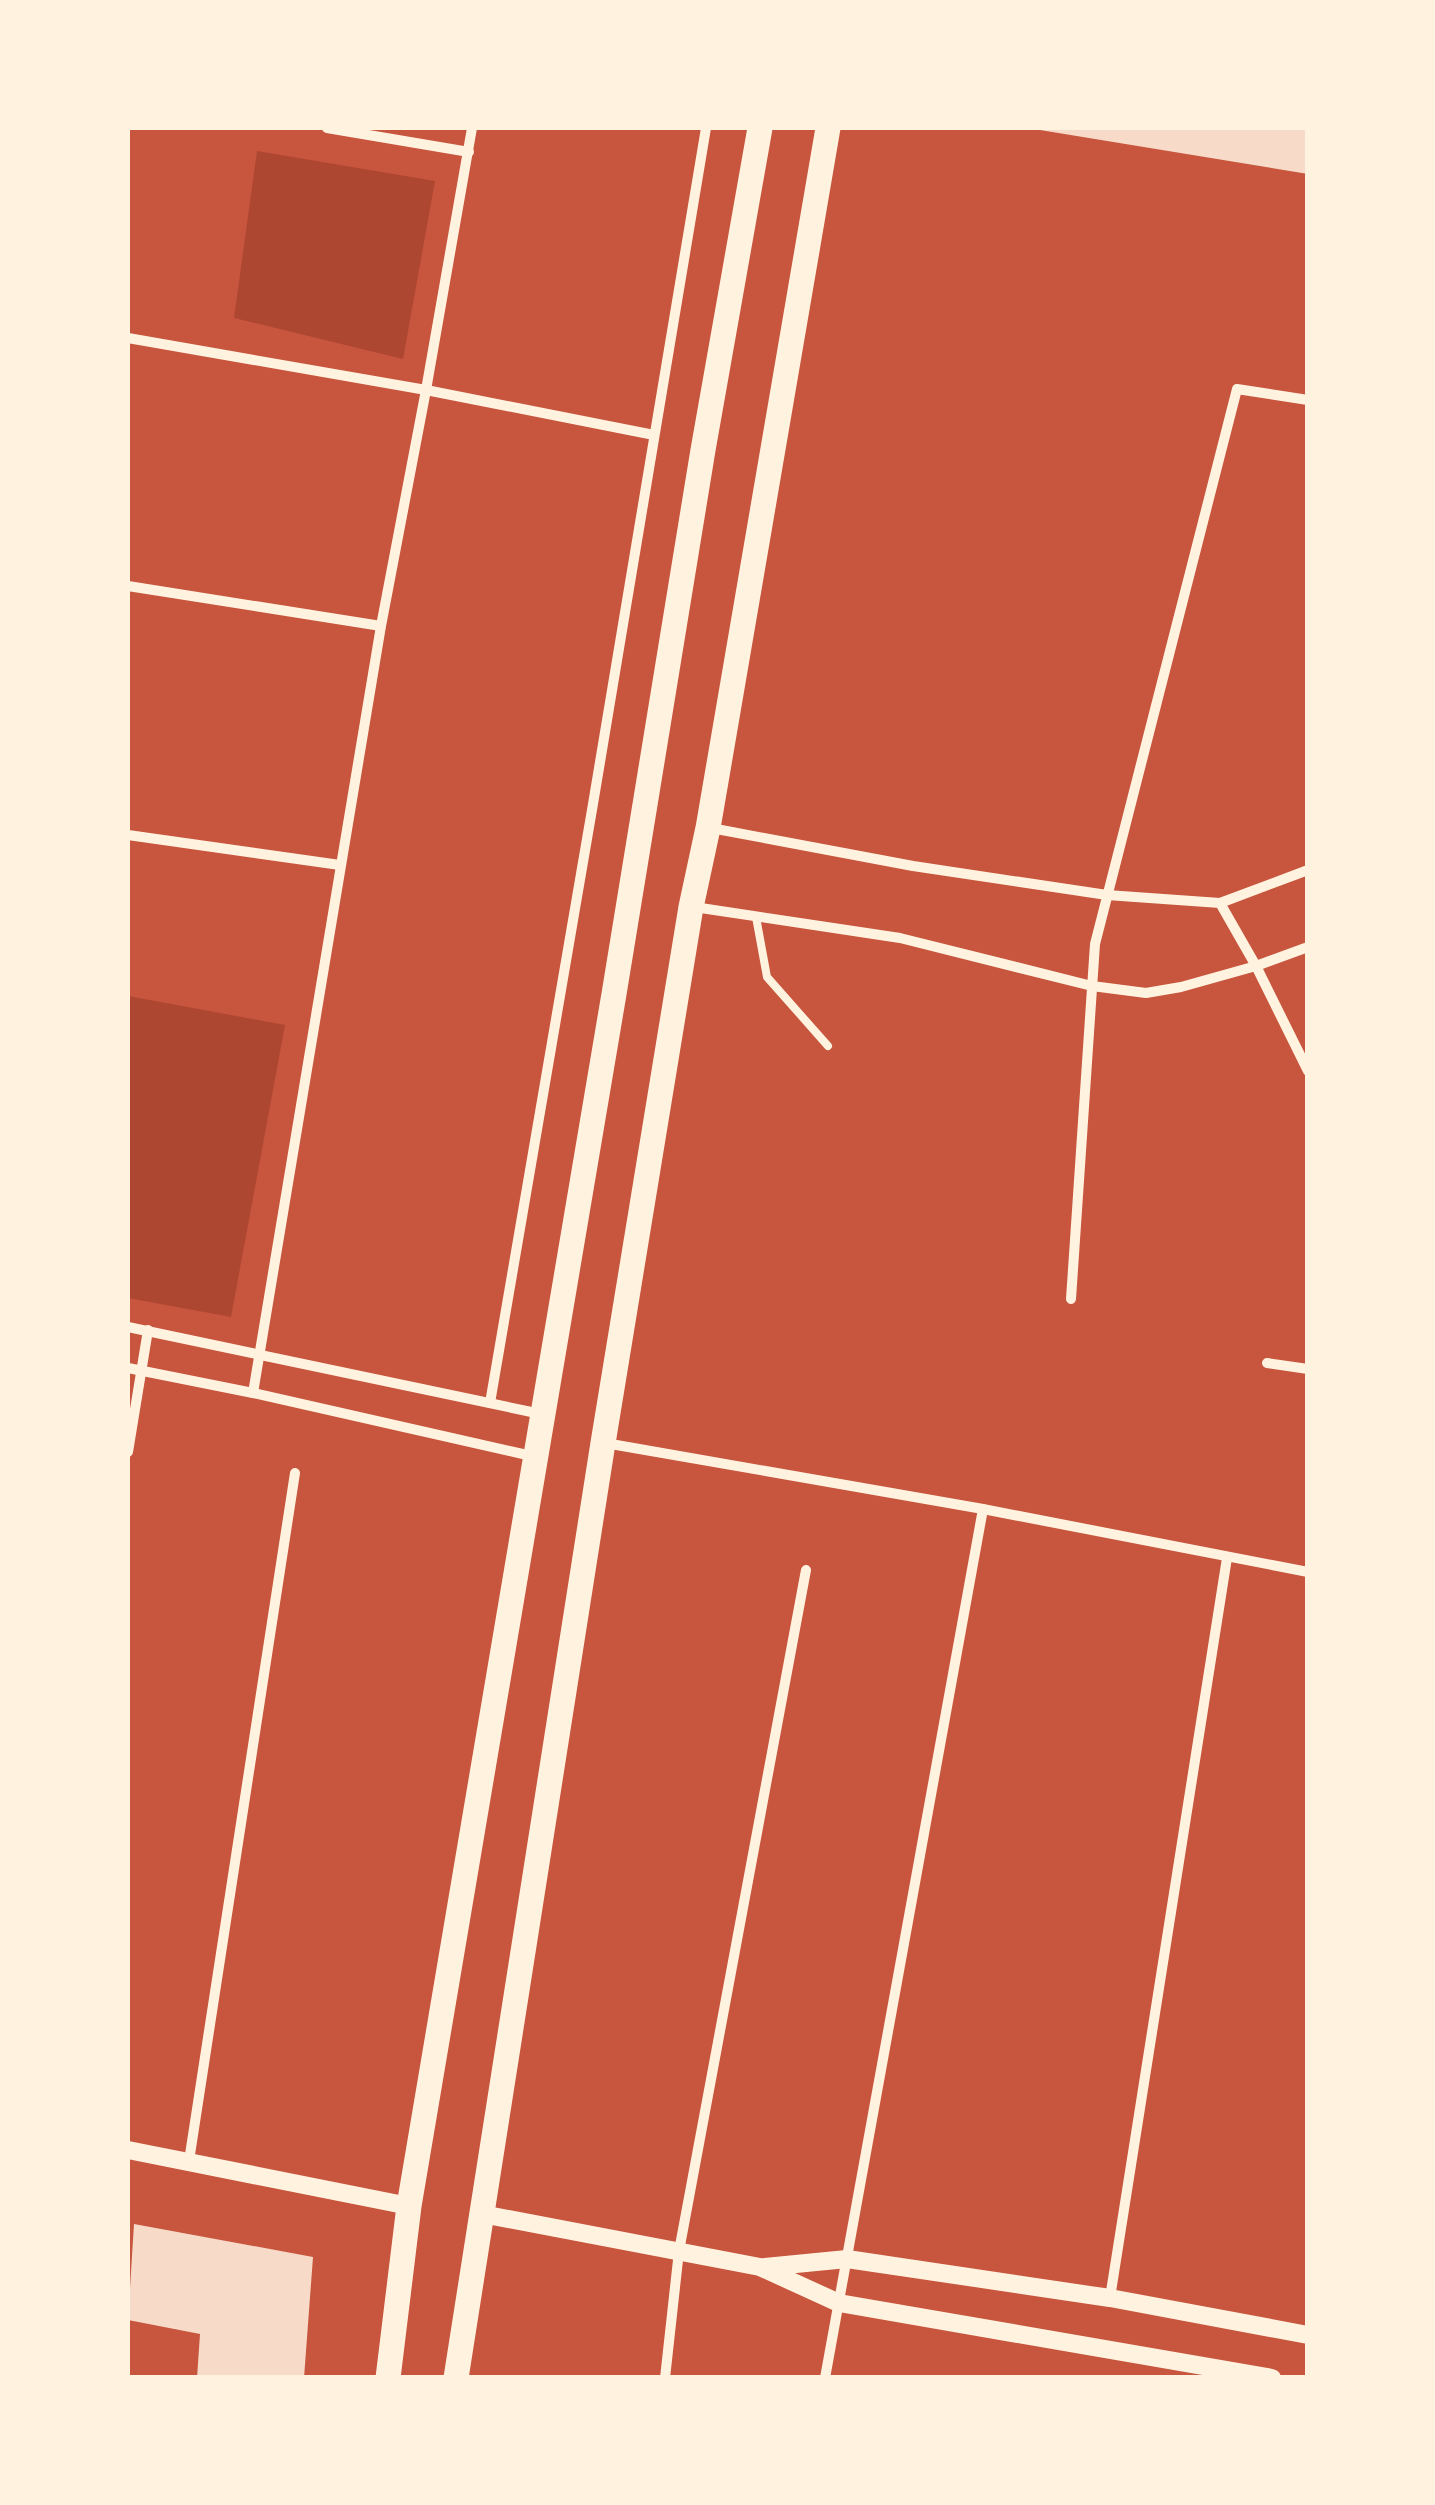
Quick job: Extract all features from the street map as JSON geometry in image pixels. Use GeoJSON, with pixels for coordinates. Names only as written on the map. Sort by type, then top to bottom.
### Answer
{"type":"FeatureCollection","features":[{"type":"Feature","properties":{"kind":"main road"},"geometry":{"type":"LineString","coordinates":[[388,2378],[409,2206],[760,128]]}},
{"type":"Feature","properties":{"kind":"main road"},"geometry":{"type":"LineString","coordinates":[[456,2378],[691,907],[708,828],[828,128]]}},
{"type":"Feature","properties":{"kind":"street"},"geometry":{"type":"LineString","coordinates":[[327,128],[469,152]]}},
{"type":"Feature","properties":{"kind":"street"},"geometry":{"type":"LineString","coordinates":[[253,1392],[381,626],[472,128]]}},
{"type":"Feature","properties":{"kind":"street"},"geometry":{"type":"LineString","coordinates":[[490,1403],[706,128]]}},
{"type":"Feature","properties":{"kind":"street"},"geometry":{"type":"LineString","coordinates":[[128,338],[654,435]]}},
{"type":"Feature","properties":{"kind":"street"},"geometry":{"type":"LineString","coordinates":[[1071,1299],[1095,944],[1237,389],[1308,400]]}},
{"type":"Feature","properties":{"kind":"street"},"geometry":{"type":"LineString","coordinates":[[128,586],[381,626]]}},
{"type":"Feature","properties":{"kind":"street"},"geometry":{"type":"LineString","coordinates":[[708,828],[913,866],[1107,896],[1220,903],[1308,870]]}},
{"type":"Feature","properties":{"kind":"street"},"geometry":{"type":"LineString","coordinates":[[128,836],[340,865]]}},
{"type":"Feature","properties":{"kind":"street"},"geometry":{"type":"LineString","coordinates":[[1220,903],[1308,1071]]}},
{"type":"Feature","properties":{"kind":"street"},"geometry":{"type":"LineString","coordinates":[[691,907],[900,938],[1092,986],[1146,993],[1181,988],[1308,946]]}},
{"type":"Feature","properties":{"kind":"street"},"geometry":{"type":"LineString","coordinates":[[128,1327],[542,1414]]}},
{"type":"Feature","properties":{"kind":"street"},"geometry":{"type":"LineString","coordinates":[[128,1452],[134,1369],[148,1330]]}},
{"type":"Feature","properties":{"kind":"street"},"geometry":{"type":"LineString","coordinates":[[1266,1363],[1308,1369]]}},
{"type":"Feature","properties":{"kind":"street"},"geometry":{"type":"LineString","coordinates":[[134,1369],[536,1457]]}},
{"type":"Feature","properties":{"kind":"street"},"geometry":{"type":"LineString","coordinates":[[603,1442],[983,1509],[1308,1572]]}},
{"type":"Feature","properties":{"kind":"street"},"geometry":{"type":"LineString","coordinates":[[189,2162],[295,1473]]}},
{"type":"Feature","properties":{"kind":"street"},"geometry":{"type":"LineString","coordinates":[[825,2378],[983,1509]]}},
{"type":"Feature","properties":{"kind":"street"},"geometry":{"type":"LineString","coordinates":[[1110,2298],[1227,1558]]}},
{"type":"Feature","properties":{"kind":"street"},"geometry":{"type":"LineString","coordinates":[[665,2378],[678,2250],[806,1570]]}},
{"type":"Feature","properties":{"kind":"street"},"geometry":{"type":"LineString","coordinates":[[128,2150],[409,2206]]}},
{"type":"Feature","properties":{"kind":"street"},"geometry":{"type":"LineString","coordinates":[[482,2214],[760,2267],[839,2303],[1272,2378]]}},
{"type":"Feature","properties":{"kind":"street"},"geometry":{"type":"LineString","coordinates":[[760,2267],[847,2259],[1110,2298],[1308,2335]]}},
{"type":"Feature","properties":{"kind":"lane"},"geometry":{"type":"LineString","coordinates":[[756,916],[767,978],[828,1046]]}},
{"type":"Feature","properties":{"kind":"shaded area"},"geometry":{"type":"Polygon","coordinates":[[[257,151],[435,181],[403,359],[234,318],[257,151]]]}},
{"type":"Feature","properties":{"kind":"shaded area"},"geometry":{"type":"Polygon","coordinates":[[[128,996],[285,1025],[231,1317],[128,1298],[128,996]]]}},
{"type":"Feature","properties":{"kind":"building"},"geometry":{"type":"Polygon","coordinates":[[[1308,128],[1308,174],[1040,130],[1308,128]]]}},
{"type":"Feature","properties":{"kind":"building"},"geometry":{"type":"Polygon","coordinates":[[[134,2224],[313,2257],[304,2378],[197,2378],[200,2334],[128,2320],[134,2224]]]}}]}
